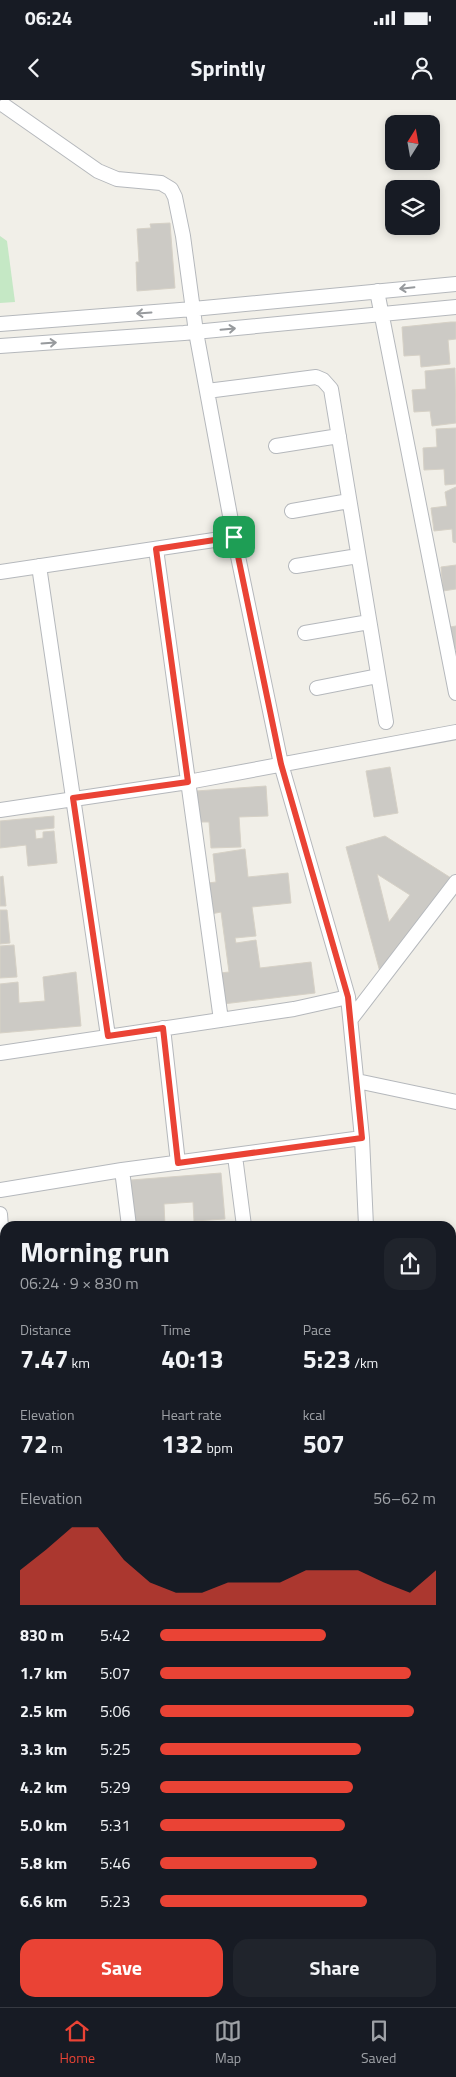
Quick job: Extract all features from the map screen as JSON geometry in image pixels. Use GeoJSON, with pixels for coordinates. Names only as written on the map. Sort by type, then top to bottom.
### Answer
{"type":"FeatureCollection","features":[{"type":"Feature","properties":{"kind":"street"},"geometry":{"type":"LineString","coordinates":[[5,106],[98,171],[118,178],[162,182],[171,189],[175,197],[183,236],[196,332],[234,537],[281,764],[348,997],[362,1138],[366,1221]]}},
{"type":"Feature","properties":{"kind":"street"},"geometry":{"type":"LineString","coordinates":[[0,324],[193,310],[456,284]]}},
{"type":"Feature","properties":{"kind":"street"},"geometry":{"type":"LineString","coordinates":[[377,291],[456,693]]}},
{"type":"Feature","properties":{"kind":"street"},"geometry":{"type":"LineString","coordinates":[[0,346],[196,332],[456,307]]}},
{"type":"Feature","properties":{"kind":"street"},"geometry":{"type":"LineString","coordinates":[[207,391],[316,377],[320,378],[331,389],[386,722]]}},
{"type":"Feature","properties":{"kind":"street"},"geometry":{"type":"LineString","coordinates":[[276,446],[339,436]]}},
{"type":"Feature","properties":{"kind":"street"},"geometry":{"type":"LineString","coordinates":[[292,511],[349,501]]}},
{"type":"Feature","properties":{"kind":"street"},"geometry":{"type":"LineString","coordinates":[[0,572],[234,537]]}},
{"type":"Feature","properties":{"kind":"street"},"geometry":{"type":"LineString","coordinates":[[156,549],[221,1020]]}},
{"type":"Feature","properties":{"kind":"street"},"geometry":{"type":"LineString","coordinates":[[296,566],[358,556]]}},
{"type":"Feature","properties":{"kind":"street"},"geometry":{"type":"LineString","coordinates":[[39,566],[108,1036]]}},
{"type":"Feature","properties":{"kind":"street"},"geometry":{"type":"LineString","coordinates":[[305,633],[369,622]]}},
{"type":"Feature","properties":{"kind":"street"},"geometry":{"type":"LineString","coordinates":[[316,688],[378,676]]}},
{"type":"Feature","properties":{"kind":"street"},"geometry":{"type":"LineString","coordinates":[[0,810],[188,782],[456,732]]}},
{"type":"Feature","properties":{"kind":"street"},"geometry":{"type":"LineString","coordinates":[[350,1020],[456,882]]}},
{"type":"Feature","properties":{"kind":"street"},"geometry":{"type":"LineString","coordinates":[[0,1053],[294,1009],[348,997]]}},
{"type":"Feature","properties":{"kind":"street"},"geometry":{"type":"LineString","coordinates":[[163,1028],[178,1163]]}},
{"type":"Feature","properties":{"kind":"street"},"geometry":{"type":"LineString","coordinates":[[357,1082],[456,1102]]}},
{"type":"Feature","properties":{"kind":"street"},"geometry":{"type":"LineString","coordinates":[[0,1190],[122,1170],[362,1138]]}},
{"type":"Feature","properties":{"kind":"street"},"geometry":{"type":"LineString","coordinates":[[235,1156],[243,1221]]}},
{"type":"Feature","properties":{"kind":"street"},"geometry":{"type":"LineString","coordinates":[[122,1170],[128,1221]]}},
{"type":"Feature","properties":{"kind":"green space"},"geometry":{"type":"Polygon","coordinates":[[[0,236],[7,241],[15,302],[0,303],[0,236]]]}},
{"type":"Feature","properties":{"kind":"building"},"geometry":{"type":"Polygon","coordinates":[[[170,223],[175,288],[137,291],[136,262],[139,262],[137,229],[151,228],[150,224],[170,223]]]}},
{"type":"Feature","properties":{"kind":"building"},"geometry":{"type":"Polygon","coordinates":[[[456,322],[456,339],[448,340],[450,364],[421,367],[420,355],[404,356],[402,327],[456,322]]]}},
{"type":"Feature","properties":{"kind":"building"},"geometry":{"type":"Polygon","coordinates":[[[455,368],[456,423],[432,426],[430,411],[414,412],[412,390],[426,389],[425,371],[455,368]]]}},
{"type":"Feature","properties":{"kind":"building"},"geometry":{"type":"Polygon","coordinates":[[[456,428],[456,484],[445,485],[444,469],[424,470],[423,448],[437,447],[436,429],[456,428]]]}},
{"type":"Feature","properties":{"kind":"building"},"geometry":{"type":"Polygon","coordinates":[[[456,487],[456,543],[453,542],[452,529],[434,531],[431,508],[447,506],[445,492],[456,487]]]}},
{"type":"Feature","properties":{"kind":"building"},"geometry":{"type":"Polygon","coordinates":[[[456,565],[456,589],[443,591],[441,567],[456,565]]]}},
{"type":"Feature","properties":{"kind":"building"},"geometry":{"type":"Polygon","coordinates":[[[456,626],[456,649],[453,649],[450,627],[456,626]]]}},
{"type":"Feature","properties":{"kind":"building"},"geometry":{"type":"Polygon","coordinates":[[[390,767],[398,813],[374,817],[366,771],[390,767]]]}},
{"type":"Feature","properties":{"kind":"building"},"geometry":{"type":"Polygon","coordinates":[[[266,786],[268,816],[239,817],[241,847],[211,848],[209,822],[198,822],[196,791],[266,786]]]}},
{"type":"Feature","properties":{"kind":"building"},"geometry":{"type":"Polygon","coordinates":[[[54,816],[54,828],[35,830],[36,839],[43,838],[43,832],[54,831],[57,863],[28,866],[26,845],[0,848],[0,821],[54,816]]]}},
{"type":"Feature","properties":{"kind":"building"},"geometry":{"type":"Polygon","coordinates":[[[385,836],[451,878],[380,972],[346,847],[385,836]],[[377,874],[389,922],[410,895],[377,874]]]}},
{"type":"Feature","properties":{"kind":"building"},"geometry":{"type":"Polygon","coordinates":[[[245,849],[248,877],[288,873],[291,903],[252,907],[256,936],[235,938],[236,943],[256,940],[260,968],[311,962],[315,993],[223,1004],[220,973],[229,972],[221,912],[211,914],[208,883],[216,882],[213,854],[245,849]]]}},
{"type":"Feature","properties":{"kind":"building"},"geometry":{"type":"Polygon","coordinates":[[[3,876],[6,906],[0,906],[0,877],[3,876]]]}},
{"type":"Feature","properties":{"kind":"building"},"geometry":{"type":"Polygon","coordinates":[[[0,910],[7,910],[10,943],[0,944],[0,910]]]}},
{"type":"Feature","properties":{"kind":"building"},"geometry":{"type":"Polygon","coordinates":[[[14,945],[17,977],[0,978],[0,946],[14,945]]]}},
{"type":"Feature","properties":{"kind":"building"},"geometry":{"type":"Polygon","coordinates":[[[76,972],[81,1026],[0,1033],[0,984],[18,982],[19,1003],[45,1001],[43,977],[76,972]]]}},
{"type":"Feature","properties":{"kind":"building"},"geometry":{"type":"Polygon","coordinates":[[[221,1173],[225,1219],[194,1221],[193,1202],[164,1204],[165,1221],[135,1221],[131,1180],[221,1173]]]}},
{"type":"Feature","properties":{"kind":"route"},"geometry":{"type":"LineString","coordinates":[[234,537],[281,764],[348,997],[362,1138],[178,1163],[163,1028],[108,1036],[73,798],[188,782],[156,549],[234,537]]}}]}
